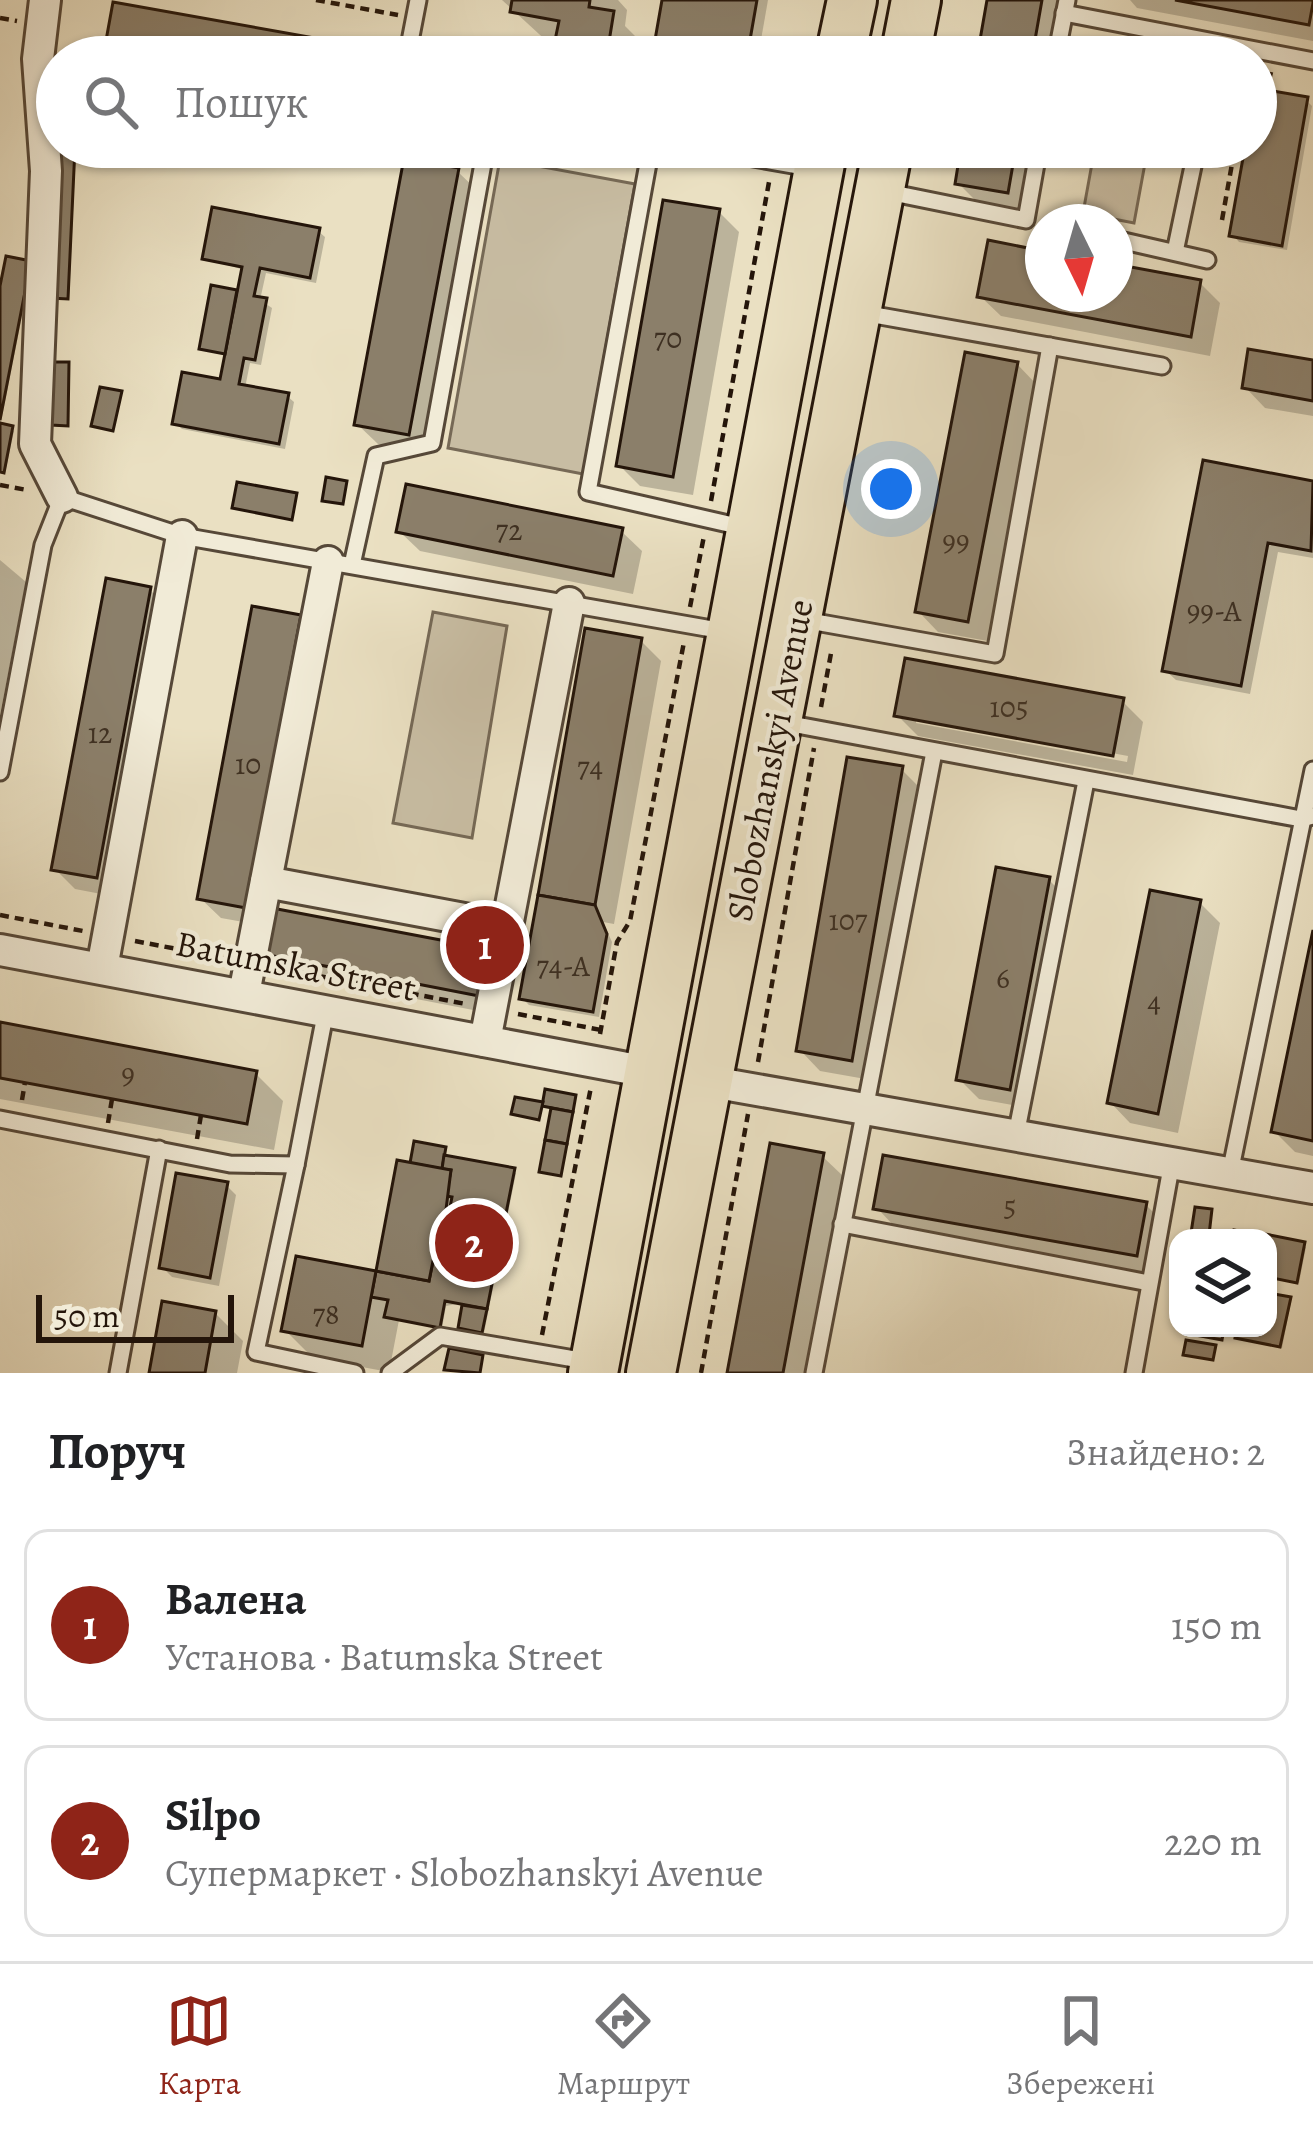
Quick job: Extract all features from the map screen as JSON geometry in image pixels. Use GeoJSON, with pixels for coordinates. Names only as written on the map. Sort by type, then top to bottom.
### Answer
{"type":"FeatureCollection","features":[{"type":"Feature","properties":{"kind":"main road"},"geometry":{"type":"LineString","coordinates":[[845,36],[852,0]]}},
{"type":"Feature","properties":{"kind":"main road"},"geometry":{"type":"LineString","coordinates":[[909,36],[916,0]]}},
{"type":"Feature","properties":{"kind":"main road","name":"Slobozhanskyi Avenue"},"geometry":{"type":"LineString","coordinates":[[594,1368],[819,168]]}},
{"type":"Feature","properties":{"kind":"main road","name":"Slobozhanskyi Avenue"},"geometry":{"type":"LineString","coordinates":[[651,1373],[729,1085],[816,622],[856,312],[884,168]]}},
{"type":"Feature","properties":{"kind":"street"},"geometry":{"type":"LineString","coordinates":[[45,0],[46,36]]}},
{"type":"Feature","properties":{"kind":"street"},"geometry":{"type":"LineString","coordinates":[[46,168],[35,444],[62,497]]}},
{"type":"Feature","properties":{"kind":"street"},"geometry":{"type":"LineString","coordinates":[[102,968],[182,536]]}},
{"type":"Feature","properties":{"kind":"street"},"geometry":{"type":"LineString","coordinates":[[244,994],[340,563]]}},
{"type":"Feature","properties":{"kind":"street"},"geometry":{"type":"LineString","coordinates":[[485,1041],[569,602]]}},
{"type":"Feature","properties":{"kind":"street"},"geometry":{"type":"LineString","coordinates":[[266,882],[507,927]]}},
{"type":"Feature","properties":{"kind":"street","name":"Batumska Street"},"geometry":{"type":"LineString","coordinates":[[0,950],[648,1072]]}},
{"type":"Feature","properties":{"kind":"street"},"geometry":{"type":"LineString","coordinates":[[729,1085],[1313,1188]]}},
{"type":"Feature","properties":{"kind":"lane"},"geometry":{"type":"LineString","coordinates":[[411,36],[418,0]]}},
{"type":"Feature","properties":{"kind":"lane"},"geometry":{"type":"LineString","coordinates":[[1066,7],[1199,36]]}},
{"type":"Feature","properties":{"kind":"lane"},"geometry":{"type":"LineString","coordinates":[[1277,53],[1313,61]]}},
{"type":"Feature","properties":{"kind":"lane"},"geometry":{"type":"LineString","coordinates":[[340,563],[376,456],[432,442],[482,168]]}},
{"type":"Feature","properties":{"kind":"lane"},"geometry":{"type":"LineString","coordinates":[[647,168],[588,492],[751,529]]}},
{"type":"Feature","properties":{"kind":"lane"},"geometry":{"type":"LineString","coordinates":[[884,168],[1025,218]]}},
{"type":"Feature","properties":{"kind":"lane"},"geometry":{"type":"LineString","coordinates":[[1036,204],[1038,168]]}},
{"type":"Feature","properties":{"kind":"lane"},"geometry":{"type":"LineString","coordinates":[[1175,252],[1193,168]]}},
{"type":"Feature","properties":{"kind":"lane"},"geometry":{"type":"LineString","coordinates":[[1133,243],[1207,260]]}},
{"type":"Feature","properties":{"kind":"lane"},"geometry":{"type":"LineString","coordinates":[[856,312],[1162,365]]}},
{"type":"Feature","properties":{"kind":"lane"},"geometry":{"type":"LineString","coordinates":[[816,622],[995,654],[1049,346]]}},
{"type":"Feature","properties":{"kind":"lane"},"geometry":{"type":"LineString","coordinates":[[0,772],[43,545],[62,497],[182,536],[732,632]]}},
{"type":"Feature","properties":{"kind":"lane"},"geometry":{"type":"LineString","coordinates":[[797,726],[1307,818]]}},
{"type":"Feature","properties":{"kind":"lane"},"geometry":{"type":"LineString","coordinates":[[814,1373],[934,752]]}},
{"type":"Feature","properties":{"kind":"lane"},"geometry":{"type":"LineString","coordinates":[[1231,1173],[1307,818],[1313,770]]}},
{"type":"Feature","properties":{"kind":"lane"},"geometry":{"type":"LineString","coordinates":[[1016,1135],[1086,781]]}},
{"type":"Feature","properties":{"kind":"lane"},"geometry":{"type":"LineString","coordinates":[[326,1010],[256,1352],[355,1373]]}},
{"type":"Feature","properties":{"kind":"lane"},"geometry":{"type":"LineString","coordinates":[[0,1119],[230,1164],[296,1165]]}},
{"type":"Feature","properties":{"kind":"lane"},"geometry":{"type":"LineString","coordinates":[[118,1373],[159,1149]]}},
{"type":"Feature","properties":{"kind":"lane"},"geometry":{"type":"LineString","coordinates":[[1134,1373],[1172,1162]]}},
{"type":"Feature","properties":{"kind":"lane"},"geometry":{"type":"LineString","coordinates":[[842,1224],[1150,1282]]}},
{"type":"Feature","properties":{"kind":"lane"},"geometry":{"type":"LineString","coordinates":[[390,1373],[440,1336],[538,1351],[594,1368]]}},
{"type":"Feature","properties":{"kind":"path"},"geometry":{"type":"LineString","coordinates":[[316,0],[415,19]]}},
{"type":"Feature","properties":{"kind":"path"},"geometry":{"type":"LineString","coordinates":[[1222,220],[1231,168]]}},
{"type":"Feature","properties":{"kind":"path"},"geometry":{"type":"LineString","coordinates":[[701,1373],[729,1085],[816,622]]}},
{"type":"Feature","properties":{"kind":"path"},"geometry":{"type":"LineString","coordinates":[[0,915],[601,1030]]}},
{"type":"Feature","properties":{"kind":"path"},"geometry":{"type":"LineString","coordinates":[[538,1351],[595,1062]]}},
{"type":"Feature","properties":{"kind":"shaded area"},"geometry":{"type":"Polygon","coordinates":[[[498,168],[549,168],[635,184],[583,474],[448,448],[498,168]]]}},
{"type":"Feature","properties":{"kind":"shaded area"},"geometry":{"type":"Polygon","coordinates":[[[1091,168],[1144,168],[1134,223],[1133,204],[1085,204],[1091,168]]]}},
{"type":"Feature","properties":{"kind":"shaded area"},"geometry":{"type":"Polygon","coordinates":[[[433,612],[507,626],[472,838],[393,823],[433,612]]]}},
{"type":"Feature","properties":{"kind":"building"},"geometry":{"type":"Polygon","coordinates":[[[512,0],[590,0],[589,7],[614,11],[610,36],[556,36],[559,21],[510,12],[512,0]]]}},
{"type":"Feature","properties":{"kind":"building"},"geometry":{"type":"Polygon","coordinates":[[[662,0],[757,0],[751,36],[656,36],[662,0]]]}},
{"type":"Feature","properties":{"kind":"building"},"geometry":{"type":"Polygon","coordinates":[[[987,0],[1042,0],[1036,36],[981,36],[987,0]]]}},
{"type":"Feature","properties":{"kind":"building"},"geometry":{"type":"Polygon","coordinates":[[[1175,0],[1313,0],[1313,3],[1309,25],[1175,0]]]}},
{"type":"Feature","properties":{"kind":"building"},"geometry":{"type":"Polygon","coordinates":[[[113,2],[304,36],[107,36],[113,2]]]}},
{"type":"Feature","properties":{"kind":"building"},"geometry":{"type":"Polygon","coordinates":[[[1277,92],[1308,97],[1282,246],[1229,236],[1241,168],[1277,168],[1277,92]]]}},
{"type":"Feature","properties":{"kind":"building"},"geometry":{"type":"Polygon","coordinates":[[[56,168],[74,168],[68,299],[50,298],[56,168]]]}},
{"type":"Feature","properties":{"kind":"building"},"geometry":{"type":"Polygon","coordinates":[[[402,168],[459,168],[409,435],[354,425],[402,168]]]}},
{"type":"Feature","properties":{"kind":"building"},"geometry":{"type":"Polygon","coordinates":[[[958,168],[1012,168],[1008,193],[955,184],[958,168]]]}},
{"type":"Feature","properties":{"kind":"building"},"geometry":{"type":"Polygon","coordinates":[[[663,200],[720,209],[673,477],[616,466],[663,200]]]}},
{"type":"Feature","properties":{"kind":"building"},"geometry":{"type":"Polygon","coordinates":[[[212,207],[320,228],[310,278],[260,268],[254,296],[267,298],[255,360],[244,358],[239,384],[289,393],[279,444],[172,424],[182,372],[220,379],[242,267],[202,259],[212,207]]]}},
{"type":"Feature","properties":{"kind":"building"},"geometry":{"type":"Polygon","coordinates":[[[988,240],[1025,247],[1025,306],[977,297],[988,240]]]}},
{"type":"Feature","properties":{"kind":"building"},"geometry":{"type":"Polygon","coordinates":[[[6,256],[31,261],[0,420],[0,286],[6,256]]]}},
{"type":"Feature","properties":{"kind":"building"},"geometry":{"type":"Polygon","coordinates":[[[1133,267],[1201,280],[1191,337],[1057,312],[1133,312],[1133,267]]]}},
{"type":"Feature","properties":{"kind":"building"},"geometry":{"type":"Polygon","coordinates":[[[211,285],[237,290],[225,354],[199,349],[211,285]]]}},
{"type":"Feature","properties":{"kind":"building"},"geometry":{"type":"Polygon","coordinates":[[[1248,349],[1313,360],[1313,401],[1242,388],[1248,349]]]}},
{"type":"Feature","properties":{"kind":"building"},"geometry":{"type":"Polygon","coordinates":[[[965,352],[1018,362],[968,622],[915,612],[965,352]]]}},
{"type":"Feature","properties":{"kind":"building"},"geometry":{"type":"Polygon","coordinates":[[[53,362],[69,362],[68,426],[51,425],[53,362]]]}},
{"type":"Feature","properties":{"kind":"building"},"geometry":{"type":"Polygon","coordinates":[[[100,387],[122,391],[113,431],[91,426],[100,387]]]}},
{"type":"Feature","properties":{"kind":"building"},"geometry":{"type":"Polygon","coordinates":[[[0,423],[13,426],[4,473],[0,472],[0,423]]]}},
{"type":"Feature","properties":{"kind":"building"},"geometry":{"type":"Polygon","coordinates":[[[1203,460],[1313,481],[1311,551],[1268,543],[1241,686],[1162,671],[1203,460]]]}},
{"type":"Feature","properties":{"kind":"building"},"geometry":{"type":"Polygon","coordinates":[[[326,477],[347,481],[343,504],[322,501],[326,477]]]}},
{"type":"Feature","properties":{"kind":"building"},"geometry":{"type":"Polygon","coordinates":[[[237,482],[297,493],[292,520],[232,508],[237,482]]]}},
{"type":"Feature","properties":{"kind":"building"},"geometry":{"type":"Polygon","coordinates":[[[406,484],[623,528],[613,576],[396,532],[406,484]]]}},
{"type":"Feature","properties":{"kind":"building"},"geometry":{"type":"Polygon","coordinates":[[[106,578],[151,587],[97,878],[51,870],[106,578]]]}},
{"type":"Feature","properties":{"kind":"building"},"geometry":{"type":"Polygon","coordinates":[[[252,606],[301,615],[246,908],[197,899],[252,606]]]}},
{"type":"Feature","properties":{"kind":"building"},"geometry":{"type":"Polygon","coordinates":[[[585,628],[642,638],[595,905],[538,895],[585,628]]]}},
{"type":"Feature","properties":{"kind":"building"},"geometry":{"type":"Polygon","coordinates":[[[905,658],[1124,698],[1113,756],[894,716],[905,658]]]}},
{"type":"Feature","properties":{"kind":"building"},"geometry":{"type":"Polygon","coordinates":[[[847,757],[903,766],[852,1061],[796,1051],[847,757]]]}},
{"type":"Feature","properties":{"kind":"building"},"geometry":{"type":"Polygon","coordinates":[[[996,867],[1050,877],[1010,1090],[956,1080],[996,867]]]}},
{"type":"Feature","properties":{"kind":"building"},"geometry":{"type":"Polygon","coordinates":[[[1150,890],[1201,900],[1158,1114],[1107,1103],[1150,890]]]}},
{"type":"Feature","properties":{"kind":"building"},"geometry":{"type":"Polygon","coordinates":[[[538,895],[595,905],[607,934],[593,1012],[519,999],[538,895]]]}},
{"type":"Feature","properties":{"kind":"building"},"geometry":{"type":"Polygon","coordinates":[[[272,908],[488,949],[479,996],[263,954],[272,908]]]}},
{"type":"Feature","properties":{"kind":"building"},"geometry":{"type":"Polygon","coordinates":[[[1313,930],[1313,1141],[1271,1132],[1313,930]]]}},
{"type":"Feature","properties":{"kind":"building"},"geometry":{"type":"Polygon","coordinates":[[[0,1022],[257,1071],[247,1124],[0,1078],[0,1022]]]}},
{"type":"Feature","properties":{"kind":"building"},"geometry":{"type":"Polygon","coordinates":[[[545,1089],[576,1095],[573,1112],[542,1106],[545,1089]]]}},
{"type":"Feature","properties":{"kind":"building"},"geometry":{"type":"Polygon","coordinates":[[[515,1097],[543,1102],[539,1120],[511,1114],[515,1097]]]}},
{"type":"Feature","properties":{"kind":"building"},"geometry":{"type":"Polygon","coordinates":[[[551,1108],[573,1112],[567,1144],[545,1140],[551,1108]]]}},
{"type":"Feature","properties":{"kind":"building"},"geometry":{"type":"Polygon","coordinates":[[[545,1140],[567,1144],[561,1176],[539,1172],[545,1140]]]}},
{"type":"Feature","properties":{"kind":"building"},"geometry":{"type":"Polygon","coordinates":[[[414,1141],[446,1147],[442,1169],[410,1163],[414,1141]]]}},
{"type":"Feature","properties":{"kind":"building"},"geometry":{"type":"Polygon","coordinates":[[[770,1143],[824,1153],[783,1373],[727,1373],[770,1143]]]}},
{"type":"Feature","properties":{"kind":"building"},"geometry":{"type":"Polygon","coordinates":[[[444,1155],[515,1168],[487,1309],[445,1301],[440,1328],[384,1317],[388,1300],[371,1297],[376,1271],[429,1281],[434,1256],[440,1257],[452,1197],[446,1196],[451,1170],[442,1169],[444,1155]]]}},
{"type":"Feature","properties":{"kind":"building"},"geometry":{"type":"Polygon","coordinates":[[[883,1155],[1147,1202],[1137,1256],[873,1209],[883,1155]]]}},
{"type":"Feature","properties":{"kind":"building"},"geometry":{"type":"Polygon","coordinates":[[[397,1160],[451,1170],[440,1257],[434,1256],[429,1281],[376,1271],[397,1160]]]}},
{"type":"Feature","properties":{"kind":"building"},"geometry":{"type":"Polygon","coordinates":[[[176,1173],[228,1182],[210,1278],[159,1268],[176,1173]]]}},
{"type":"Feature","properties":{"kind":"building"},"geometry":{"type":"Polygon","coordinates":[[[1195,1207],[1212,1209],[1210,1229],[1192,1229],[1195,1207]]]}},
{"type":"Feature","properties":{"kind":"building"},"geometry":{"type":"Polygon","coordinates":[[[1277,1236],[1305,1242],[1297,1283],[1277,1279],[1277,1236]]]}},
{"type":"Feature","properties":{"kind":"building"},"geometry":{"type":"Polygon","coordinates":[[[296,1256],[376,1271],[362,1346],[281,1331],[296,1256]]]}},
{"type":"Feature","properties":{"kind":"building"},"geometry":{"type":"Polygon","coordinates":[[[1277,1295],[1291,1297],[1280,1347],[1235,1338],[1277,1337],[1277,1295]]]}},
{"type":"Feature","properties":{"kind":"building"},"geometry":{"type":"Polygon","coordinates":[[[162,1301],[216,1311],[205,1373],[149,1373],[162,1301]]]}},
{"type":"Feature","properties":{"kind":"building"},"geometry":{"type":"Polygon","coordinates":[[[462,1305],[487,1309],[482,1333],[458,1328],[462,1305]]]}},
{"type":"Feature","properties":{"kind":"building"},"geometry":{"type":"Polygon","coordinates":[[[1186,1340],[1216,1345],[1213,1360],[1183,1355],[1186,1340]]]}},
{"type":"Feature","properties":{"kind":"building"},"geometry":{"type":"Polygon","coordinates":[[[449,1348],[483,1355],[480,1373],[444,1370],[449,1348]]]}},
{"type":"Feature","properties":{"kind":"place","name":"Валена"},"geometry":{"type":"Point","coordinates":[485,945]}},
{"type":"Feature","properties":{"kind":"place","name":"Silpo"},"geometry":{"type":"Point","coordinates":[474,1243]}}]}
